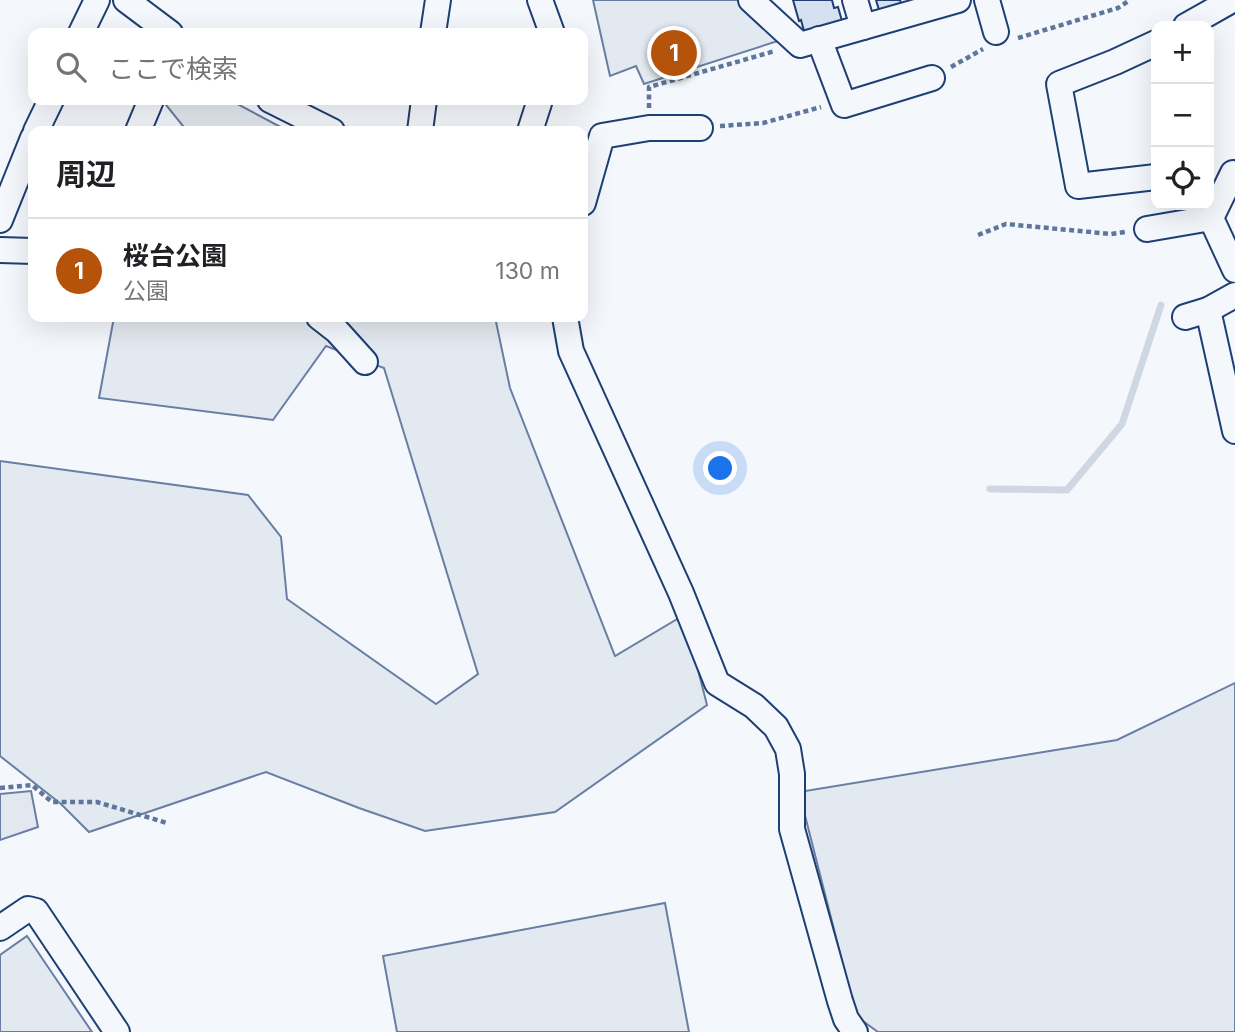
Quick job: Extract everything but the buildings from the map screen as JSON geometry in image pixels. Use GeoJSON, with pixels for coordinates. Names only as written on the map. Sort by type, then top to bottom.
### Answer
{"type":"FeatureCollection","features":[{"type":"Feature","properties":{"kind":"street"},"geometry":{"type":"LineString","coordinates":[[83,28],[97,0]]}},
{"type":"Feature","properties":{"kind":"street"},"geometry":{"type":"LineString","coordinates":[[126,0],[163,28]]}},
{"type":"Feature","properties":{"kind":"street"},"geometry":{"type":"LineString","coordinates":[[434,28],[438,0]]}},
{"type":"Feature","properties":{"kind":"street"},"geometry":{"type":"LineString","coordinates":[[540,0],[550,28]]}},
{"type":"Feature","properties":{"kind":"street"},"geometry":{"type":"LineString","coordinates":[[751,0],[810,42],[844,105],[932,78]]}},
{"type":"Feature","properties":{"kind":"street"},"geometry":{"type":"LineString","coordinates":[[855,0],[863,27]]}},
{"type":"Feature","properties":{"kind":"street"},"geometry":{"type":"LineString","coordinates":[[810,42],[958,0]]}},
{"type":"Feature","properties":{"kind":"street"},"geometry":{"type":"LineString","coordinates":[[987,0],[996,40]]}},
{"type":"Feature","properties":{"kind":"street"},"geometry":{"type":"LineString","coordinates":[[1195,21],[1232,0]]}},
{"type":"Feature","properties":{"kind":"street"},"geometry":{"type":"LineString","coordinates":[[1151,45],[1059,84],[1078,186],[1151,178]]}},
{"type":"Feature","properties":{"kind":"street"},"geometry":{"type":"LineString","coordinates":[[38,126],[49,105]]}},
{"type":"Feature","properties":{"kind":"street"},"geometry":{"type":"LineString","coordinates":[[140,126],[149,105]]}},
{"type":"Feature","properties":{"kind":"street"},"geometry":{"type":"LineString","coordinates":[[280,105],[322,126]]}},
{"type":"Feature","properties":{"kind":"street"},"geometry":{"type":"LineString","coordinates":[[421,126],[423,105]]}},
{"type":"Feature","properties":{"kind":"street"},"geometry":{"type":"LineString","coordinates":[[532,126],[538,105]]}},
{"type":"Feature","properties":{"kind":"street"},"geometry":{"type":"LineString","coordinates":[[588,185],[602,136],[649,128],[700,128]]}},
{"type":"Feature","properties":{"kind":"street"},"geometry":{"type":"LineString","coordinates":[[0,220],[28,150]]}},
{"type":"Feature","properties":{"kind":"street"},"geometry":{"type":"LineString","coordinates":[[1225,172],[1211,218],[1235,270]]}},
{"type":"Feature","properties":{"kind":"street"},"geometry":{"type":"LineString","coordinates":[[1147,229],[1211,218]]}},
{"type":"Feature","properties":{"kind":"street"},"geometry":{"type":"LineString","coordinates":[[0,250],[28,251]]}},
{"type":"Feature","properties":{"kind":"street"},"geometry":{"type":"LineString","coordinates":[[1235,295],[1196,313],[1235,431]]}},
{"type":"Feature","properties":{"kind":"street"},"geometry":{"type":"LineString","coordinates":[[325,322],[365,362]]}},
{"type":"Feature","properties":{"kind":"street"},"geometry":{"type":"LineString","coordinates":[[566,322],[571,351],[685,602],[717,682],[776,727],[788,749],[792,774],[792,830],[840,1001],[846,1019],[855,1032]]}},
{"type":"Feature","properties":{"kind":"street"},"geometry":{"type":"LineString","coordinates":[[0,928],[28,909],[36,911],[117,1032]]}},
{"type":"Feature","properties":{"kind":"path"},"geometry":{"type":"LineString","coordinates":[[932,78],[996,40],[1118,8],[1130,0]]}},
{"type":"Feature","properties":{"kind":"path"},"geometry":{"type":"LineString","coordinates":[[649,128],[649,88],[810,42]]}},
{"type":"Feature","properties":{"kind":"path"},"geometry":{"type":"LineString","coordinates":[[700,128],[763,123],[842,101]]}},
{"type":"Feature","properties":{"kind":"path"},"geometry":{"type":"LineString","coordinates":[[978,235],[1006,224],[1111,234],[1147,229]]}},
{"type":"Feature","properties":{"kind":"path"},"geometry":{"type":"LineString","coordinates":[[0,788],[32,785],[52,802],[97,802],[167,823]]}},
{"type":"Feature","properties":{"kind":"shaded area"},"geometry":{"type":"Polygon","coordinates":[[[593,0],[739,0],[784,39],[644,84],[636,66],[610,76],[593,0]]]}},
{"type":"Feature","properties":{"kind":"shaded area"},"geometry":{"type":"Polygon","coordinates":[[[166,105],[239,105],[279,126],[183,126],[166,105]]]}},
{"type":"Feature","properties":{"kind":"shaded area"},"geometry":{"type":"Polygon","coordinates":[[[113,322],[496,322],[510,388],[615,656],[684,615],[707,705],[555,812],[425,831],[266,772],[89,832],[61,804],[0,756],[0,461],[248,495],[281,537],[287,599],[436,704],[478,674],[384,368],[326,346],[273,420],[99,398],[113,322]]]}},
{"type":"Feature","properties":{"kind":"shaded area"},"geometry":{"type":"Polygon","coordinates":[[[1235,683],[1235,1032],[878,1032],[856,1016],[799,792],[1117,740],[1235,683]]]}},
{"type":"Feature","properties":{"kind":"shaded area"},"geometry":{"type":"Polygon","coordinates":[[[31,791],[38,827],[0,840],[0,794],[31,791]]]}},
{"type":"Feature","properties":{"kind":"shaded area"},"geometry":{"type":"Polygon","coordinates":[[[665,903],[689,1032],[397,1032],[383,956],[665,903]]]}},
{"type":"Feature","properties":{"kind":"shaded area"},"geometry":{"type":"Polygon","coordinates":[[[27,936],[92,1032],[0,1032],[0,955],[27,936]]]}},
{"type":"Feature","properties":{"kind":"waterway"},"geometry":{"type":"LineString","coordinates":[[990,489],[1067,490],[1122,424],[1161,305]]}},
{"type":"Feature","properties":{"kind":"place","name":"桜台公園"},"geometry":{"type":"Point","coordinates":[674,53]}}]}
